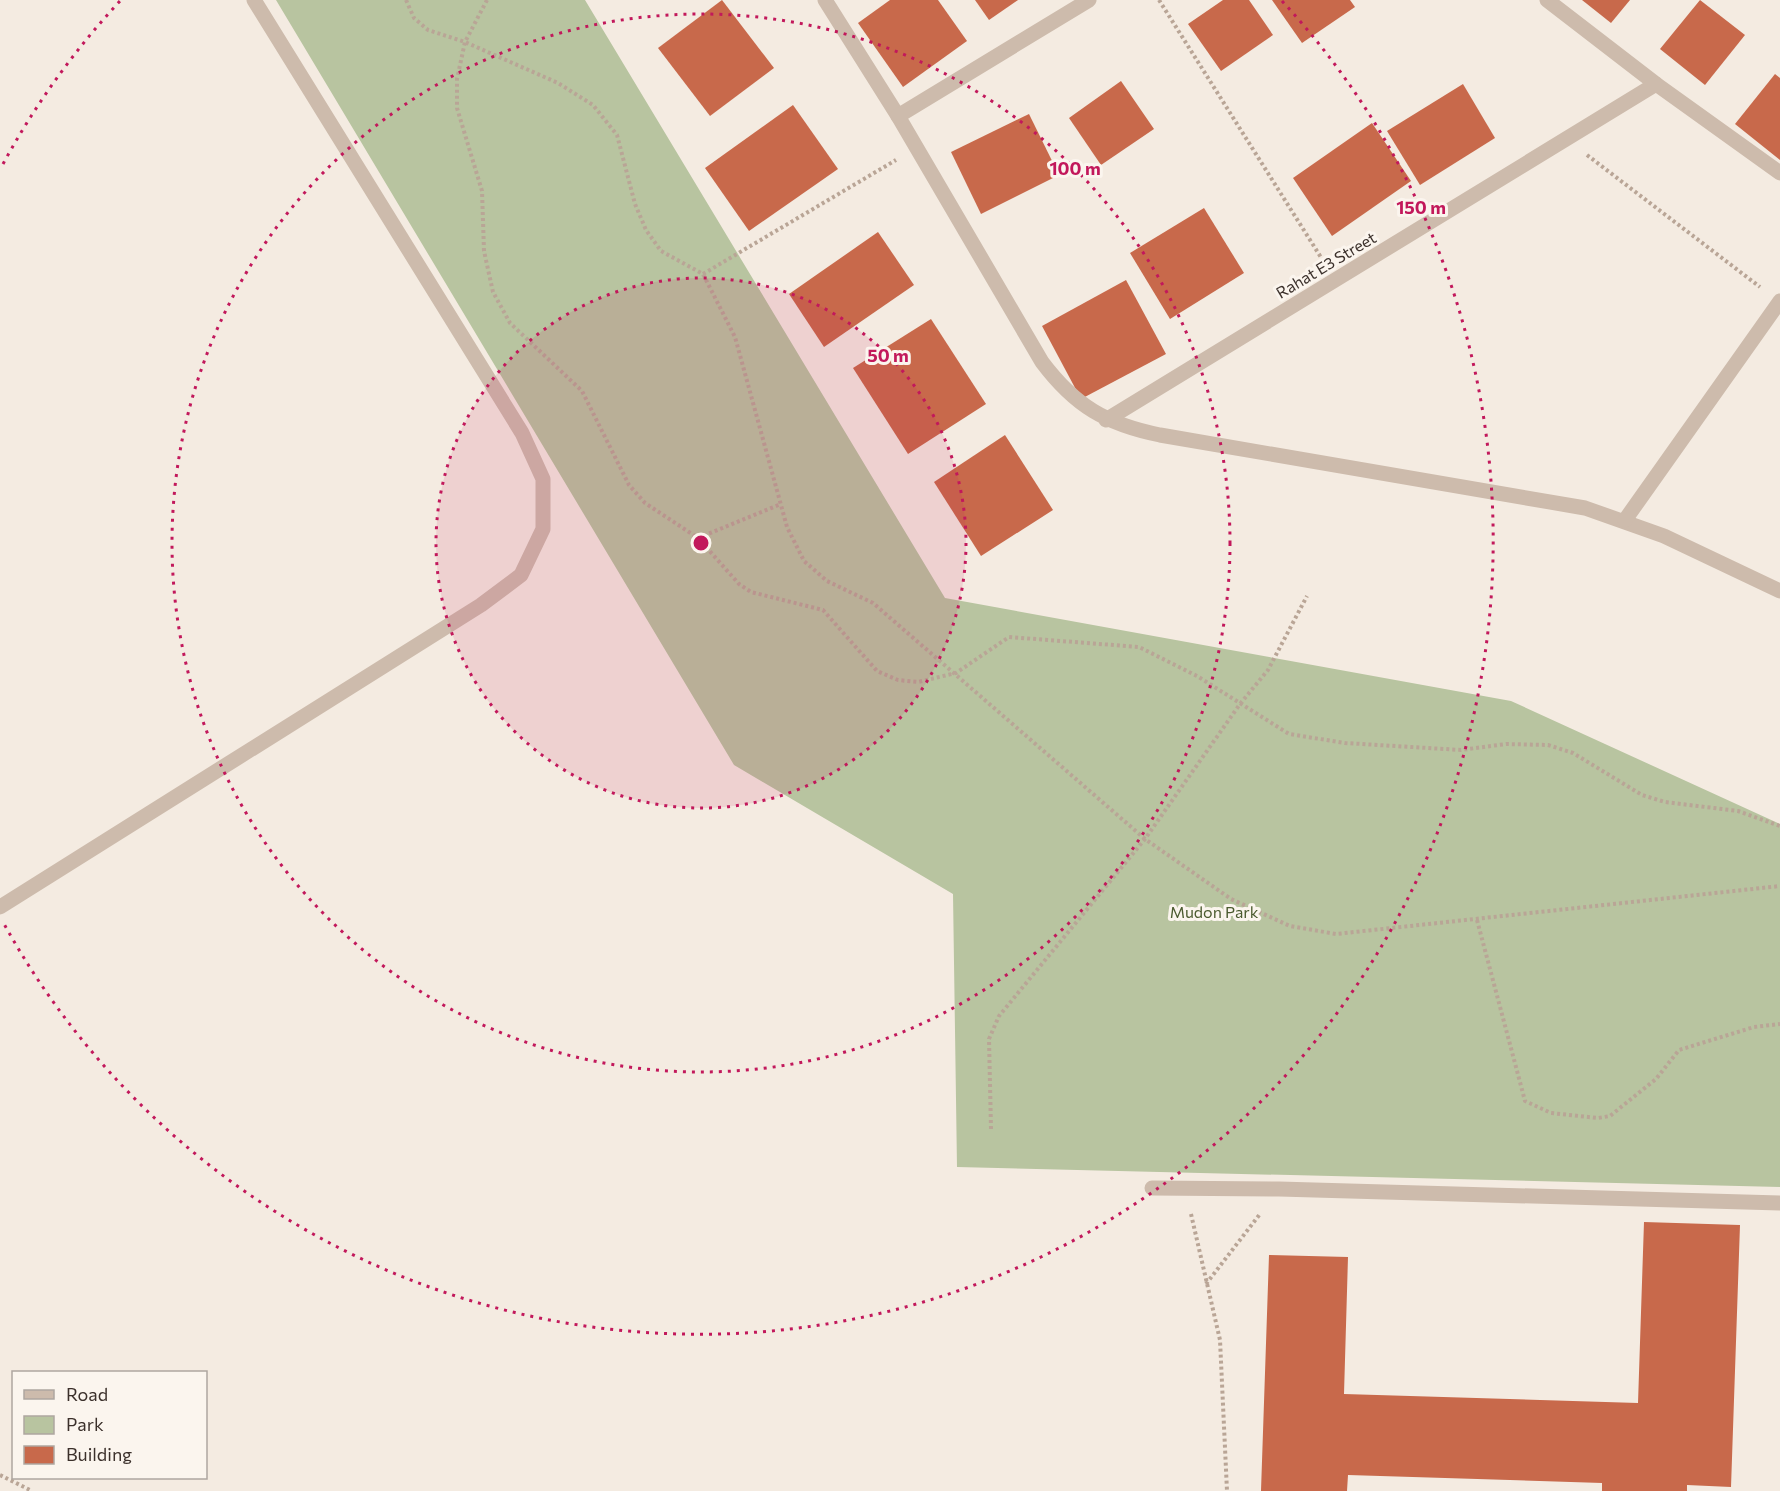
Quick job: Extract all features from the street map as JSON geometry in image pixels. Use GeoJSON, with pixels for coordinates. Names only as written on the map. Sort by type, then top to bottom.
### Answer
{"type":"FeatureCollection","features":[{"type":"Feature","properties":{"kind":"street"},"geometry":{"type":"LineString","coordinates":[[0,907],[481,605],[521,575],[543,529],[543,479],[522,433],[254,0]]}},
{"type":"Feature","properties":{"kind":"street"},"geometry":{"type":"LineString","coordinates":[[825,0],[898,116],[1042,362],[1060,385],[1082,405],[1106,420],[1160,435],[1544,499],[1625,520],[1780,591]]}},
{"type":"Feature","properties":{"kind":"street"},"geometry":{"type":"LineString","coordinates":[[898,116],[1089,0]]}},
{"type":"Feature","properties":{"kind":"street"},"geometry":{"type":"LineString","coordinates":[[1547,0],[1656,84],[1780,173]]}},
{"type":"Feature","properties":{"kind":"street","name":"Rahat E3 Street"},"geometry":{"type":"LineString","coordinates":[[1106,420],[1656,84]]}},
{"type":"Feature","properties":{"kind":"street"},"geometry":{"type":"LineString","coordinates":[[1625,520],[1780,302]]}},
{"type":"Feature","properties":{"kind":"street"},"geometry":{"type":"LineString","coordinates":[[1152,1188],[1279,1189],[1780,1203]]}},
{"type":"Feature","properties":{"kind":"path"},"geometry":{"type":"LineString","coordinates":[[406,0],[414,18],[428,30],[465,42],[558,82],[593,105],[617,135],[635,204],[646,230],[661,251],[703,274],[735,337],[788,527],[804,561],[826,581],[873,603],[1145,839],[1231,898],[1290,926],[1336,934],[1780,886]]}},
{"type":"Feature","properties":{"kind":"path"},"geometry":{"type":"LineString","coordinates":[[487,0],[465,42],[457,79],[457,108],[482,191],[484,250],[493,292],[510,323],[582,391],[629,485],[645,503],[699,538],[739,584],[751,592],[823,610],[877,671],[898,680],[918,682],[956,673],[1010,637],[1139,647],[1197,676],[1289,734],[1345,742],[1461,750],[1506,744],[1548,745],[1573,753],[1642,795],[1665,802],[1738,811],[1780,826]]}},
{"type":"Feature","properties":{"kind":"path"},"geometry":{"type":"LineString","coordinates":[[1159,0],[1335,280]]}},
{"type":"Feature","properties":{"kind":"path"},"geometry":{"type":"LineString","coordinates":[[1566,139],[1780,302]]}},
{"type":"Feature","properties":{"kind":"path"},"geometry":{"type":"LineString","coordinates":[[703,274],[916,148]]}},
{"type":"Feature","properties":{"kind":"path"},"geometry":{"type":"LineString","coordinates":[[699,538],[781,504]]}},
{"type":"Feature","properties":{"kind":"path"},"geometry":{"type":"LineString","coordinates":[[991,1129],[989,1039],[999,1016],[1145,839],[1240,704],[1268,670],[1307,596]]}},
{"type":"Feature","properties":{"kind":"path"},"geometry":{"type":"LineString","coordinates":[[1477,920],[1525,1101],[1551,1113],[1598,1118],[1610,1116],[1656,1079],[1679,1050],[1754,1027],[1780,1024]]}},
{"type":"Feature","properties":{"kind":"path"},"geometry":{"type":"LineString","coordinates":[[1206,1284],[1279,1189]]}},
{"type":"Feature","properties":{"kind":"path"},"geometry":{"type":"LineString","coordinates":[[1186,1190],[1220,1340],[1227,1491]]}},
{"type":"Feature","properties":{"kind":"path"},"geometry":{"type":"LineString","coordinates":[[0,1475],[32,1491]]}},
{"type":"Feature","properties":{"kind":"green space","name":"Mudon Park"},"geometry":{"type":"Polygon","coordinates":[[[276,0],[585,0],[945,598],[1511,701],[1780,824],[1780,1187],[957,1167],[953,894],[734,765],[276,0]]]}},
{"type":"Feature","properties":{"kind":"building"},"geometry":{"type":"Polygon","coordinates":[[[722,0],[774,68],[710,116],[658,48],[722,0]]]}},
{"type":"Feature","properties":{"kind":"building"},"geometry":{"type":"Polygon","coordinates":[[[890,0],[938,0],[967,41],[903,87],[858,23],[890,0]]]}},
{"type":"Feature","properties":{"kind":"building"},"geometry":{"type":"Polygon","coordinates":[[[975,0],[1018,0],[989,20],[975,0]]]}},
{"type":"Feature","properties":{"kind":"building"},"geometry":{"type":"Polygon","coordinates":[[[1223,0],[1249,0],[1273,35],[1221,71],[1188,24],[1223,0]]]}},
{"type":"Feature","properties":{"kind":"building"},"geometry":{"type":"Polygon","coordinates":[[[1272,0],[1350,0],[1355,7],[1302,43],[1272,0]]]}},
{"type":"Feature","properties":{"kind":"building"},"geometry":{"type":"Polygon","coordinates":[[[1582,0],[1630,0],[1611,23],[1582,0]]]}},
{"type":"Feature","properties":{"kind":"building"},"geometry":{"type":"Polygon","coordinates":[[[1700,0],[1745,35],[1705,85],[1660,49],[1700,0]]]}},
{"type":"Feature","properties":{"kind":"building"},"geometry":{"type":"Polygon","coordinates":[[[1775,74],[1780,78],[1780,160],[1735,124],[1775,74]]]}},
{"type":"Feature","properties":{"kind":"building"},"geometry":{"type":"Polygon","coordinates":[[[1121,81],[1154,129],[1101,165],[1069,118],[1121,81]]]}},
{"type":"Feature","properties":{"kind":"building"},"geometry":{"type":"Polygon","coordinates":[[[1463,84],[1495,138],[1420,185],[1387,131],[1463,84]]]}},
{"type":"Feature","properties":{"kind":"building"},"geometry":{"type":"Polygon","coordinates":[[[793,105],[838,169],[749,231],[705,168],[793,105]]]}},
{"type":"Feature","properties":{"kind":"building"},"geometry":{"type":"Polygon","coordinates":[[[1029,114],[1059,175],[981,214],[951,152],[1029,114]]]}},
{"type":"Feature","properties":{"kind":"building"},"geometry":{"type":"Polygon","coordinates":[[[1372,123],[1411,181],[1332,236],[1293,178],[1372,123]]]}},
{"type":"Feature","properties":{"kind":"building"},"geometry":{"type":"Polygon","coordinates":[[[1204,208],[1244,273],[1170,319],[1130,253],[1204,208]]]}},
{"type":"Feature","properties":{"kind":"building"},"geometry":{"type":"Polygon","coordinates":[[[878,232],[914,285],[824,347],[789,294],[878,232]]]}},
{"type":"Feature","properties":{"kind":"building"},"geometry":{"type":"Polygon","coordinates":[[[1126,280],[1166,354],[1081,399],[1042,326],[1126,280]]]}},
{"type":"Feature","properties":{"kind":"building"},"geometry":{"type":"Polygon","coordinates":[[[931,319],[986,404],[908,454],[853,368],[931,319]]]}},
{"type":"Feature","properties":{"kind":"building"},"geometry":{"type":"Polygon","coordinates":[[[1005,435],[1053,510],[981,556],[934,482],[1005,435]]]}},
{"type":"Feature","properties":{"kind":"building"},"geometry":{"type":"Polygon","coordinates":[[[1644,1222],[1740,1225],[1731,1487],[1687,1485],[1687,1491],[1602,1491],[1602,1483],[1348,1475],[1347,1491],[1261,1491],[1269,1255],[1348,1257],[1344,1394],[1638,1403],[1644,1222]]]}}]}
